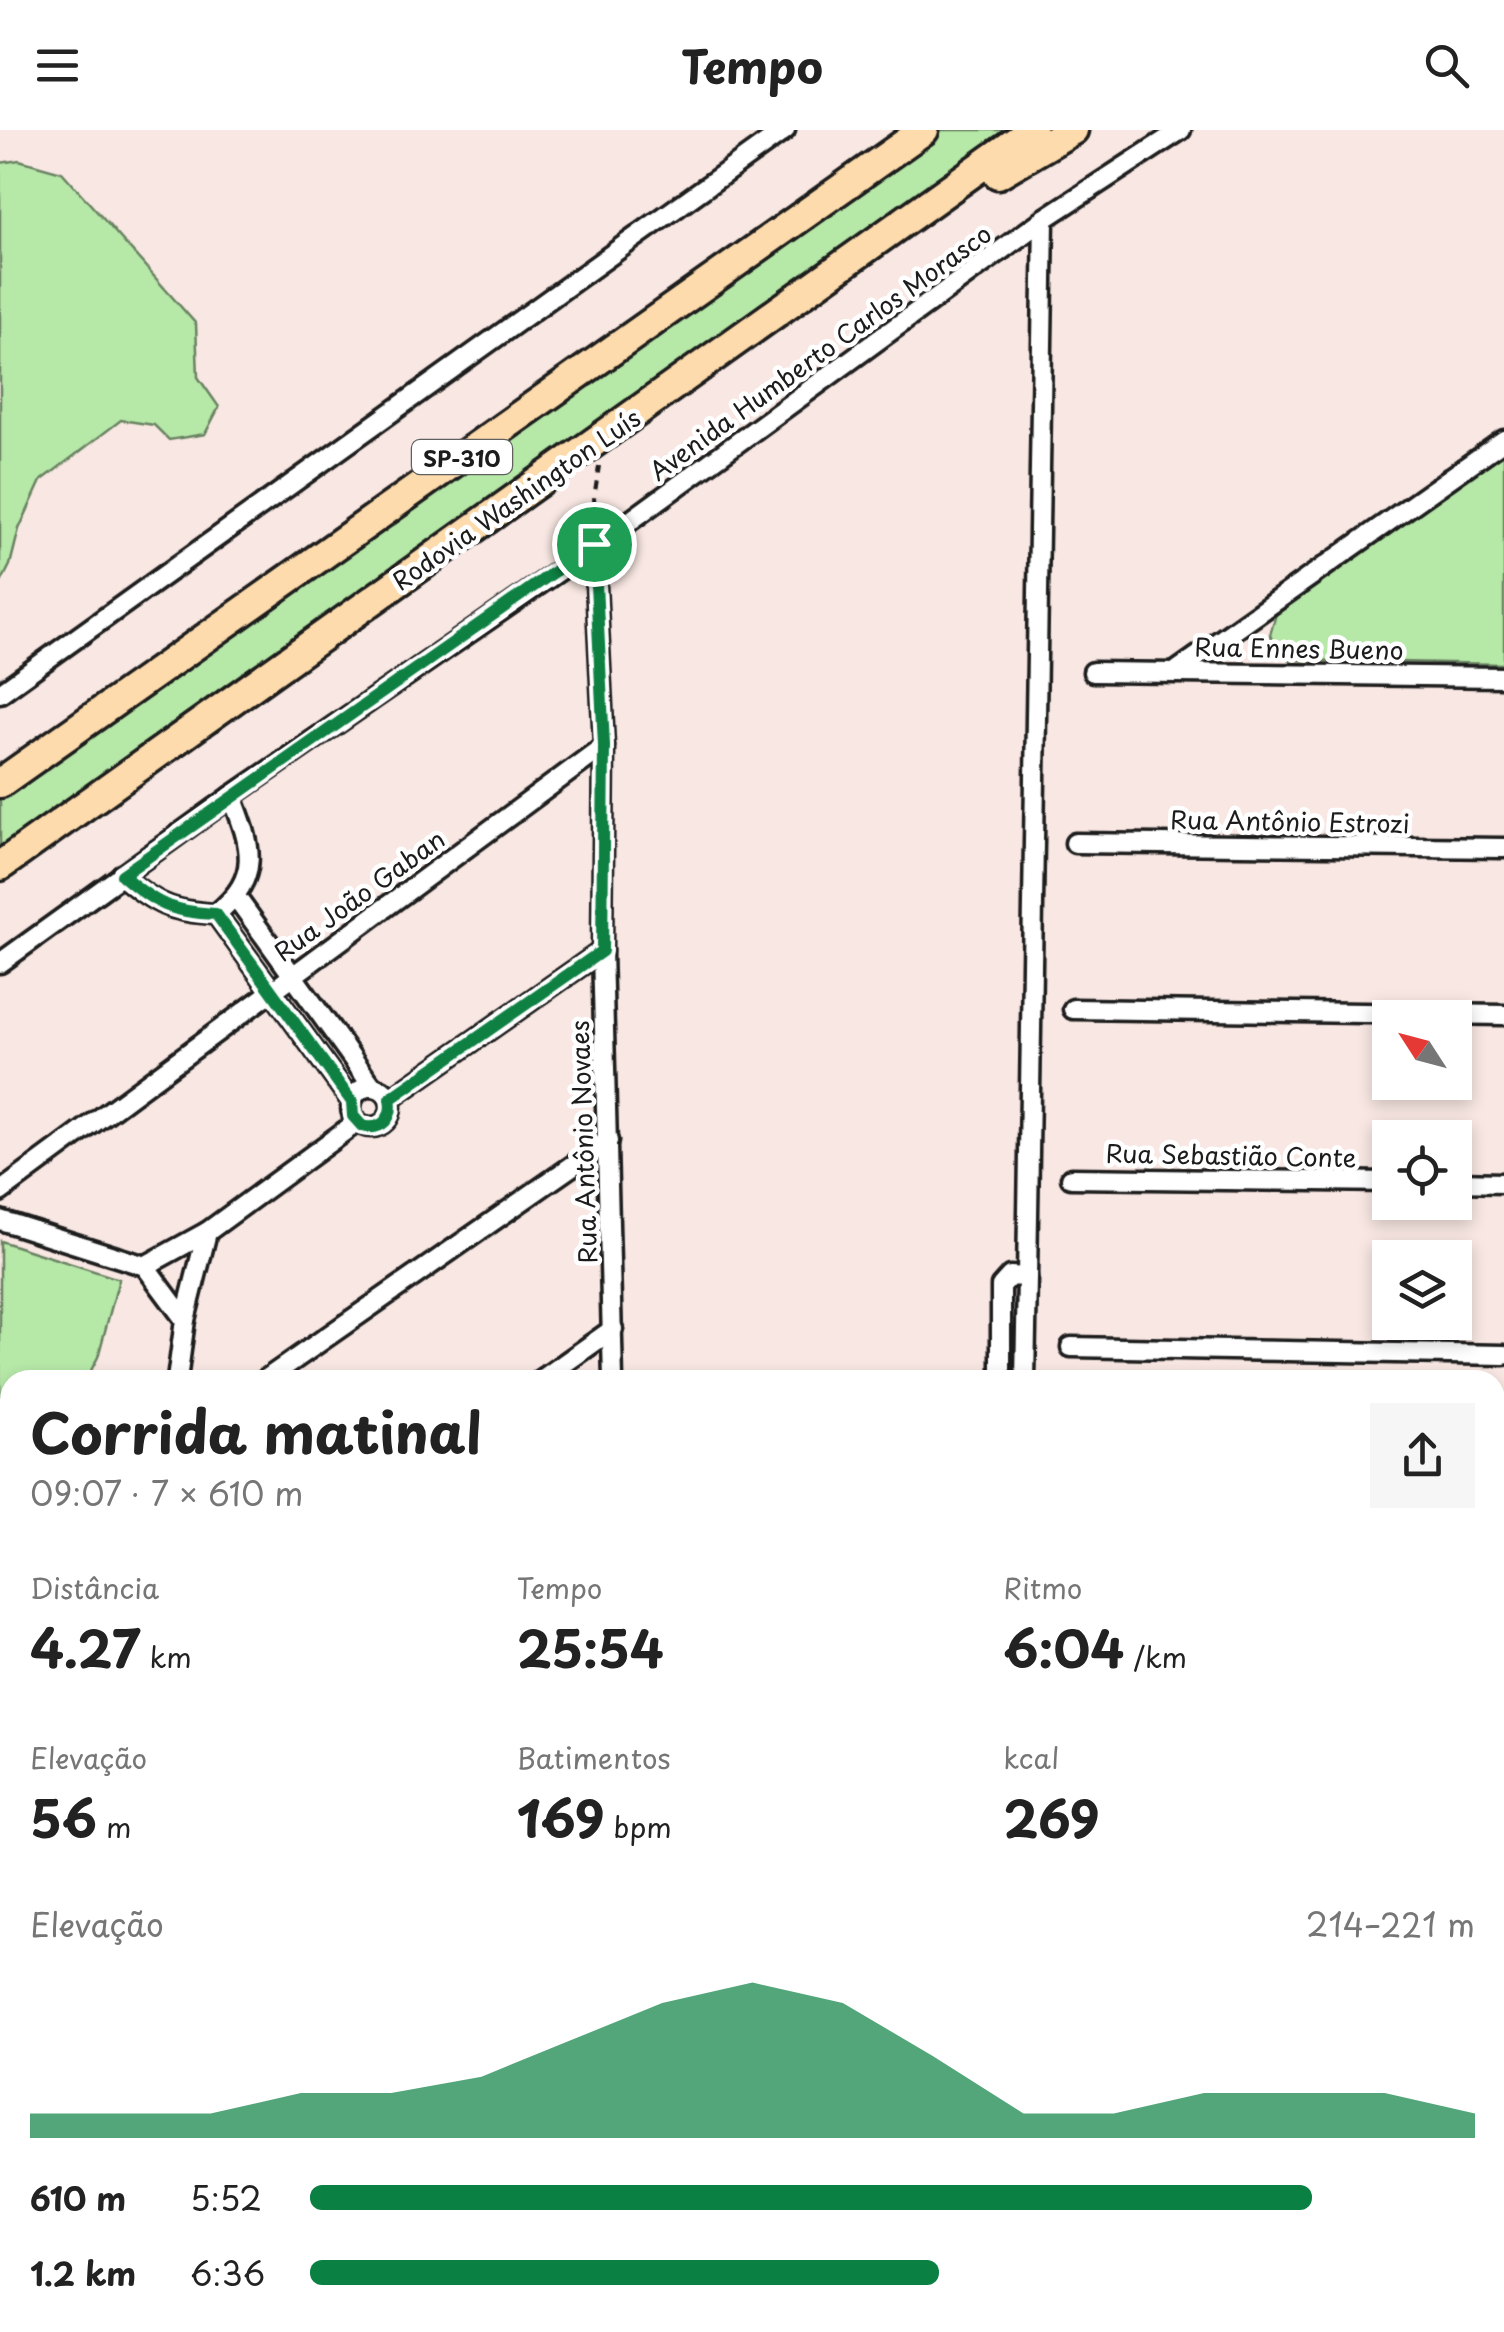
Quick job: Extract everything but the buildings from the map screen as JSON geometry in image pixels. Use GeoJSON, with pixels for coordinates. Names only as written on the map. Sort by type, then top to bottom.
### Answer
{"type":"FeatureCollection","features":[{"type":"Feature","properties":{"kind":"highway"},"geometry":{"type":"LineString","coordinates":[[756,250],[894,130]]}},
{"type":"Feature","properties":{"kind":"highway","name":"SP-310"},"geometry":{"type":"LineString","coordinates":[[0,784],[924,130]]}},
{"type":"Feature","properties":{"kind":"highway","name":"Rodovia Washington Luís"},"geometry":{"type":"LineString","coordinates":[[0,866],[1032,130]]}},
{"type":"Feature","properties":{"kind":"highway"},"geometry":{"type":"LineString","coordinates":[[850,262],[1073,130]]}},
{"type":"Feature","properties":{"kind":"street"},"geometry":{"type":"LineString","coordinates":[[0,694],[785,130]]}},
{"type":"Feature","properties":{"kind":"street","name":"Avenida Humberto Carlos Morasco"},"geometry":{"type":"LineString","coordinates":[[0,964],[232,796],[599,542],[1044,219],[1181,130]]}},
{"type":"Feature","properties":{"kind":"street"},"geometry":{"type":"LineString","coordinates":[[1025,1370],[1044,219]]}},
{"type":"Feature","properties":{"kind":"street"},"geometry":{"type":"LineString","coordinates":[[1178,670],[1504,440]]}},
{"type":"Feature","properties":{"kind":"street","name":"Rua Antônio Novaes"},"geometry":{"type":"LineString","coordinates":[[599,542],[604,746],[602,951],[613,1370]]}},
{"type":"Feature","properties":{"kind":"street","name":"Rua Ennes Bueno"},"geometry":{"type":"LineString","coordinates":[[1094,672],[1178,670],[1504,677]]}},
{"type":"Feature","properties":{"kind":"street","name":"Rua João Gaban"},"geometry":{"type":"LineString","coordinates":[[0,1192],[604,746]]}},
{"type":"Feature","properties":{"kind":"street"},"geometry":{"type":"LineString","coordinates":[[122,875],[161,905],[183,912],[216,914],[236,897],[247,876],[249,851],[232,796]]}},
{"type":"Feature","properties":{"kind":"street","name":"Rua Antônio Estrozi"},"geometry":{"type":"LineString","coordinates":[[1076,843],[1504,848]]}},
{"type":"Feature","properties":{"kind":"street"},"geometry":{"type":"LineString","coordinates":[[236,897],[373,1087],[390,1099]]}},
{"type":"Feature","properties":{"kind":"street"},"geometry":{"type":"LineString","coordinates":[[216,914],[352,1102],[357,1122]]}},
{"type":"Feature","properties":{"kind":"street"},"geometry":{"type":"LineString","coordinates":[[390,1099],[602,951]]}},
{"type":"Feature","properties":{"kind":"street"},"geometry":{"type":"LineString","coordinates":[[1073,1009],[1504,1015]]}},
{"type":"Feature","properties":{"kind":"street"},"geometry":{"type":"LineString","coordinates":[[352,1102],[360,1091],[373,1087]]}},
{"type":"Feature","properties":{"kind":"street"},"geometry":{"type":"LineString","coordinates":[[357,1122],[370,1128],[383,1124],[391,1112],[390,1099]]}},
{"type":"Feature","properties":{"kind":"street"},"geometry":{"type":"LineString","coordinates":[[145,1266],[206,1232],[357,1122]]}},
{"type":"Feature","properties":{"kind":"street"},"geometry":{"type":"LineString","coordinates":[[279,1370],[608,1141]]}},
{"type":"Feature","properties":{"kind":"street","name":"Rua Sebastião Conte"},"geometry":{"type":"LineString","coordinates":[[1071,1178],[1372,1182]]}},
{"type":"Feature","properties":{"kind":"street"},"geometry":{"type":"LineString","coordinates":[[1472,1182],[1504,1183]]}},
{"type":"Feature","properties":{"kind":"street"},"geometry":{"type":"LineString","coordinates":[[0,1220],[145,1266],[185,1320]]}},
{"type":"Feature","properties":{"kind":"street"},"geometry":{"type":"LineString","coordinates":[[178,1370],[185,1320],[206,1232]]}},
{"type":"Feature","properties":{"kind":"street"},"geometry":{"type":"LineString","coordinates":[[1000,1370],[1001,1286],[1010,1276],[1026,1277]]}},
{"type":"Feature","properties":{"kind":"street"},"geometry":{"type":"LineString","coordinates":[[555,1370],[613,1328]]}},
{"type":"Feature","properties":{"kind":"street"},"geometry":{"type":"LineString","coordinates":[[1071,1347],[1504,1355]]}},
{"type":"Feature","properties":{"kind":"path"},"geometry":{"type":"LineString","coordinates":[[599,542],[594,499],[602,458]]}},
{"type":"Feature","properties":{"kind":"green space"},"geometry":{"type":"Polygon","coordinates":[[[939,130],[1008,130],[0,847],[0,796],[939,130]]]}},
{"type":"Feature","properties":{"kind":"green space"},"geometry":{"type":"Polygon","coordinates":[[[19,160],[62,172],[196,324],[198,377],[219,407],[205,434],[169,440],[154,425],[121,420],[41,481],[0,585],[0,163],[19,160]]]}},
{"type":"Feature","properties":{"kind":"green space"},"geometry":{"type":"Polygon","coordinates":[[[1504,446],[1504,664],[1290,660],[1279,654],[1270,635],[1278,607],[1504,446]]]}},
{"type":"Feature","properties":{"kind":"green space"},"geometry":{"type":"Polygon","coordinates":[[[0,1241],[119,1279],[91,1370],[0,1370],[0,1241]]]}},
{"type":"Feature","properties":{"kind":"route"},"geometry":{"type":"LineString","coordinates":[[594,544],[604,746],[602,951],[390,1099],[391,1112],[383,1124],[362,1126],[353,1116],[352,1102],[216,914],[183,912],[161,905],[122,875],[594,544]]}}]}
